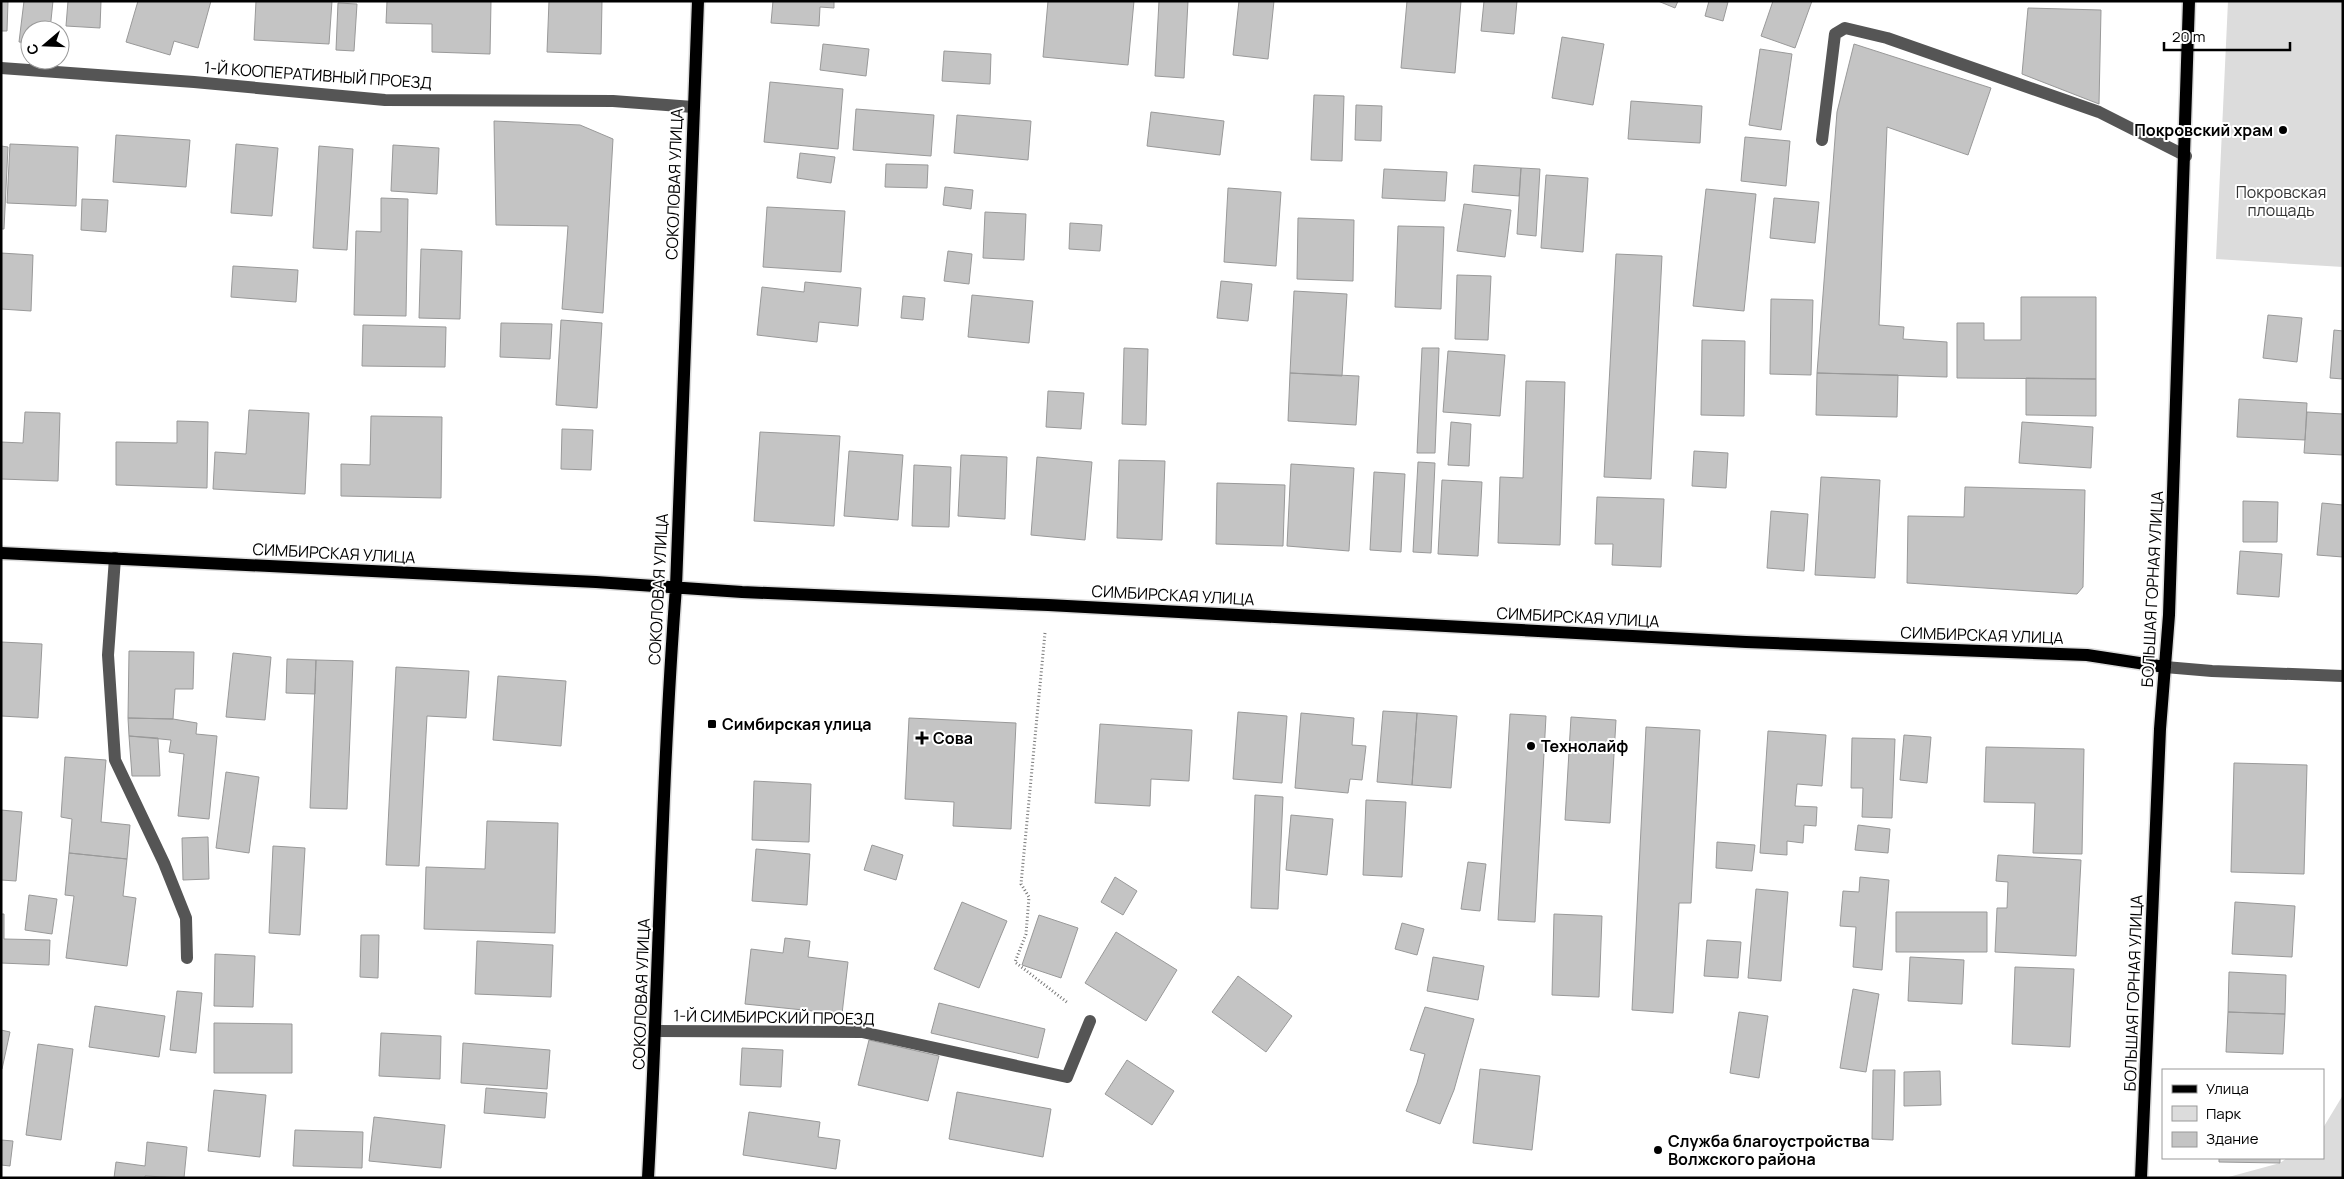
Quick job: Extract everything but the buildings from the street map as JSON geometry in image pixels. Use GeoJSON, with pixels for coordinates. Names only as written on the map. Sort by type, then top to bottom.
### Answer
{"type":"FeatureCollection","features":[{"type":"Feature","properties":{"kind":"main road","name":"СОКОЛОВАЯ УЛИЦА"},"geometry":{"type":"LineString","coordinates":[[648,1178],[656,1031],[669,700],[676,588],[698,1]]}},
{"type":"Feature","properties":{"kind":"main road","name":"БОЛЬШАЯ ГОРНАЯ УЛИЦА"},"geometry":{"type":"LineString","coordinates":[[2141,1178],[2160,729],[2170,615],[2186,156],[2189,1]]}},
{"type":"Feature","properties":{"kind":"main road","name":"СИМБИРСКАЯ УЛИЦА"},"geometry":{"type":"LineString","coordinates":[[1,553],[1746,642],[2087,655],[2165,667]]}},
{"type":"Feature","properties":{"kind":"street"},"geometry":{"type":"LineString","coordinates":[[1822,140],[1835,34],[1845,28],[1887,38],[2099,112],[2186,156]]}},
{"type":"Feature","properties":{"kind":"street","name":"1-Й КООПЕРАТИВНЫЙ ПРОЕЗД"},"geometry":{"type":"LineString","coordinates":[[1,68],[194,82],[385,100],[614,101],[693,108]]}},
{"type":"Feature","properties":{"kind":"street"},"geometry":{"type":"LineString","coordinates":[[115,558],[108,655],[115,760],[164,863],[186,918],[187,958]]}},
{"type":"Feature","properties":{"kind":"street","name":"СИМБИРСКАЯ УЛИЦА"},"geometry":{"type":"LineString","coordinates":[[2165,667],[2212,671],[2343,676]]}},
{"type":"Feature","properties":{"kind":"street","name":"1-Й СИМБИРСКИЙ ПРОЕЗД"},"geometry":{"type":"LineString","coordinates":[[656,1031],[862,1032],[1067,1077],[1090,1021]]}},
{"type":"Feature","properties":{"kind":"path"},"geometry":{"type":"LineString","coordinates":[[1048,605],[1021,884],[1029,898],[1026,934],[1015,962],[1090,1021]]}},
{"type":"Feature","properties":{"kind":"green space","name":"Покровская площадь"},"geometry":{"type":"Polygon","coordinates":[[[2228,1],[2343,1],[2343,267],[2216,259],[2228,1]]]}},
{"type":"Feature","properties":{"kind":"green space"},"geometry":{"type":"Polygon","coordinates":[[[2343,1095],[2343,1178],[2225,1178],[2280,1163],[2286,1159],[2324,1159],[2324,1126],[2343,1095]]]}},
{"type":"Feature","properties":{"kind":"place","name":"Покровский храм"},"geometry":{"type":"Point","coordinates":[2283,130]}},
{"type":"Feature","properties":{"kind":"place","name":"Симбирская улица"},"geometry":{"type":"Point","coordinates":[712,724]}},
{"type":"Feature","properties":{"kind":"place","name":"Сова"},"geometry":{"type":"Point","coordinates":[922,738]}},
{"type":"Feature","properties":{"kind":"place","name":"Технолайф"},"geometry":{"type":"Point","coordinates":[1531,746]}},
{"type":"Feature","properties":{"kind":"place","name":"Служба благоустройства Волжского района"},"geometry":{"type":"Point","coordinates":[1658,1150]}}]}
